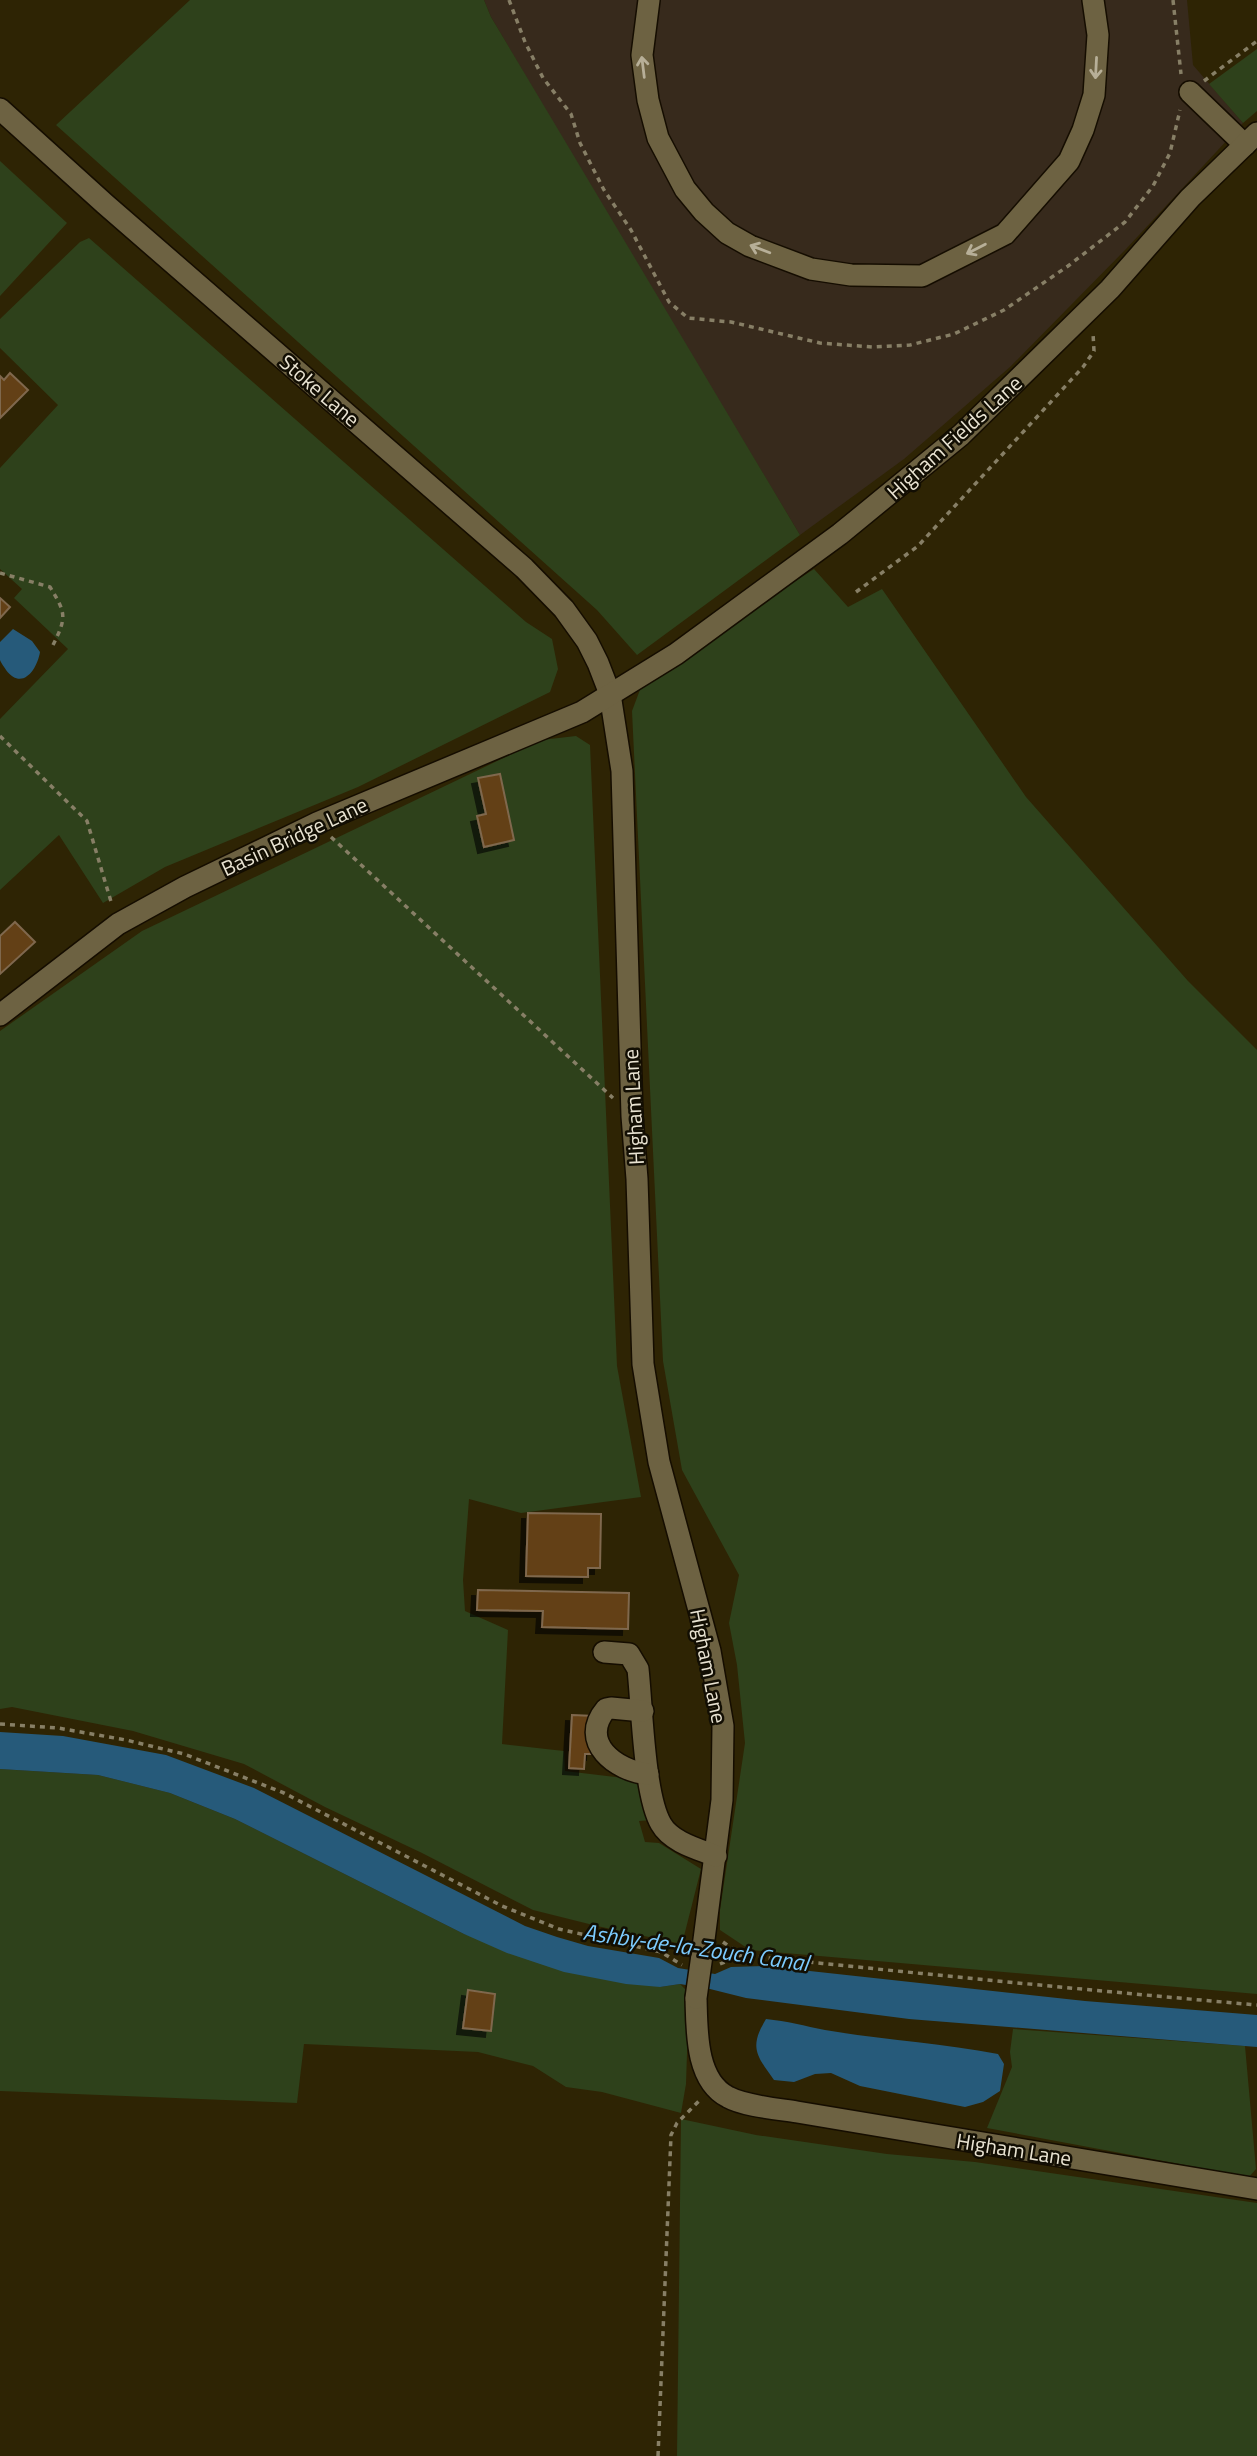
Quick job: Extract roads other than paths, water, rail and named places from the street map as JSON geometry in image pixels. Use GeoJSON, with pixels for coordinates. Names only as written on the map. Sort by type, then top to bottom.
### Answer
{"type":"FeatureCollection","features":[{"type":"Feature","properties":{"kind":"street"},"geometry":{"type":"LineString","coordinates":[[649,0],[642,55],[648,100],[658,138],[685,189],[704,212],[727,233],[750,246],[811,270],[851,275],[922,276],[1005,234],[1069,161],[1083,131],[1094,95],[1098,35],[1093,0]]}},
{"type":"Feature","properties":{"kind":"street"},"geometry":{"type":"LineString","coordinates":[[1186,87],[1251,139]]}},
{"type":"Feature","properties":{"kind":"street","name":"Stoke Lane"},"geometry":{"type":"LineString","coordinates":[[0,109],[524,568],[564,609],[587,641],[610,694]]}},
{"type":"Feature","properties":{"kind":"street","name":"Higham Fields Lane"},"geometry":{"type":"LineString","coordinates":[[610,694],[676,654],[811,556],[961,435],[1083,317],[1190,198],[1251,139]]}},
{"type":"Feature","properties":{"kind":"street","name":"Basin Bridge Lane"},"geometry":{"type":"LineString","coordinates":[[0,1015],[118,924],[185,887],[317,823],[583,712],[610,694]]}},
{"type":"Feature","properties":{"kind":"street","name":"Higham Lane"},"geometry":{"type":"LineString","coordinates":[[610,694],[622,771],[642,1364],[659,1462],[710,1650],[723,1726],[722,1800],[696,1998],[698,2036],[703,2060],[713,2085],[729,2098],[797,2112],[1257,2189]]}},
{"type":"Feature","properties":{"kind":"street"},"geometry":{"type":"LineString","coordinates":[[604,1652],[629,1654],[638,1669],[648,1773],[661,1825],[679,1840],[716,1856]]}},
{"type":"Feature","properties":{"kind":"street"},"geometry":{"type":"LineString","coordinates":[[643,1711],[606,1709],[598,1723],[597,1731],[603,1751],[613,1761],[627,1770],[648,1773]]}},
{"type":"Feature","properties":{"kind":"water"},"geometry":{"type":"Polygon","coordinates":[[[13,629],[32,641],[40,652],[36,665],[28,676],[18,679],[6,670],[0,660],[0,642],[13,629]]]}},
{"type":"Feature","properties":{"kind":"water"},"geometry":{"type":"Polygon","coordinates":[[[0,1732],[63,1736],[166,1755],[254,1788],[525,1926],[588,1946],[659,1958],[678,1968],[715,1974],[731,1967],[764,1966],[1085,2001],[1257,2015],[1257,2047],[909,2019],[746,1998],[680,1984],[660,1987],[626,1984],[564,1972],[507,1953],[464,1934],[235,1819],[170,1793],[98,1775],[0,1769],[0,1732]]]}},
{"type":"Feature","properties":{"kind":"water"},"geometry":{"type":"Polygon","coordinates":[[[766,2019],[998,2054],[1004,2064],[1000,2091],[983,2102],[965,2107],[860,2086],[831,2073],[815,2074],[794,2082],[774,2080],[759,2057],[756,2044],[766,2019]]]}},
{"type":"Feature","properties":{"kind":"water label","name":"Ashby-de-la-Zouch Canal"},"geometry":{"type":"Point","coordinates":[696,1947]}}]}
